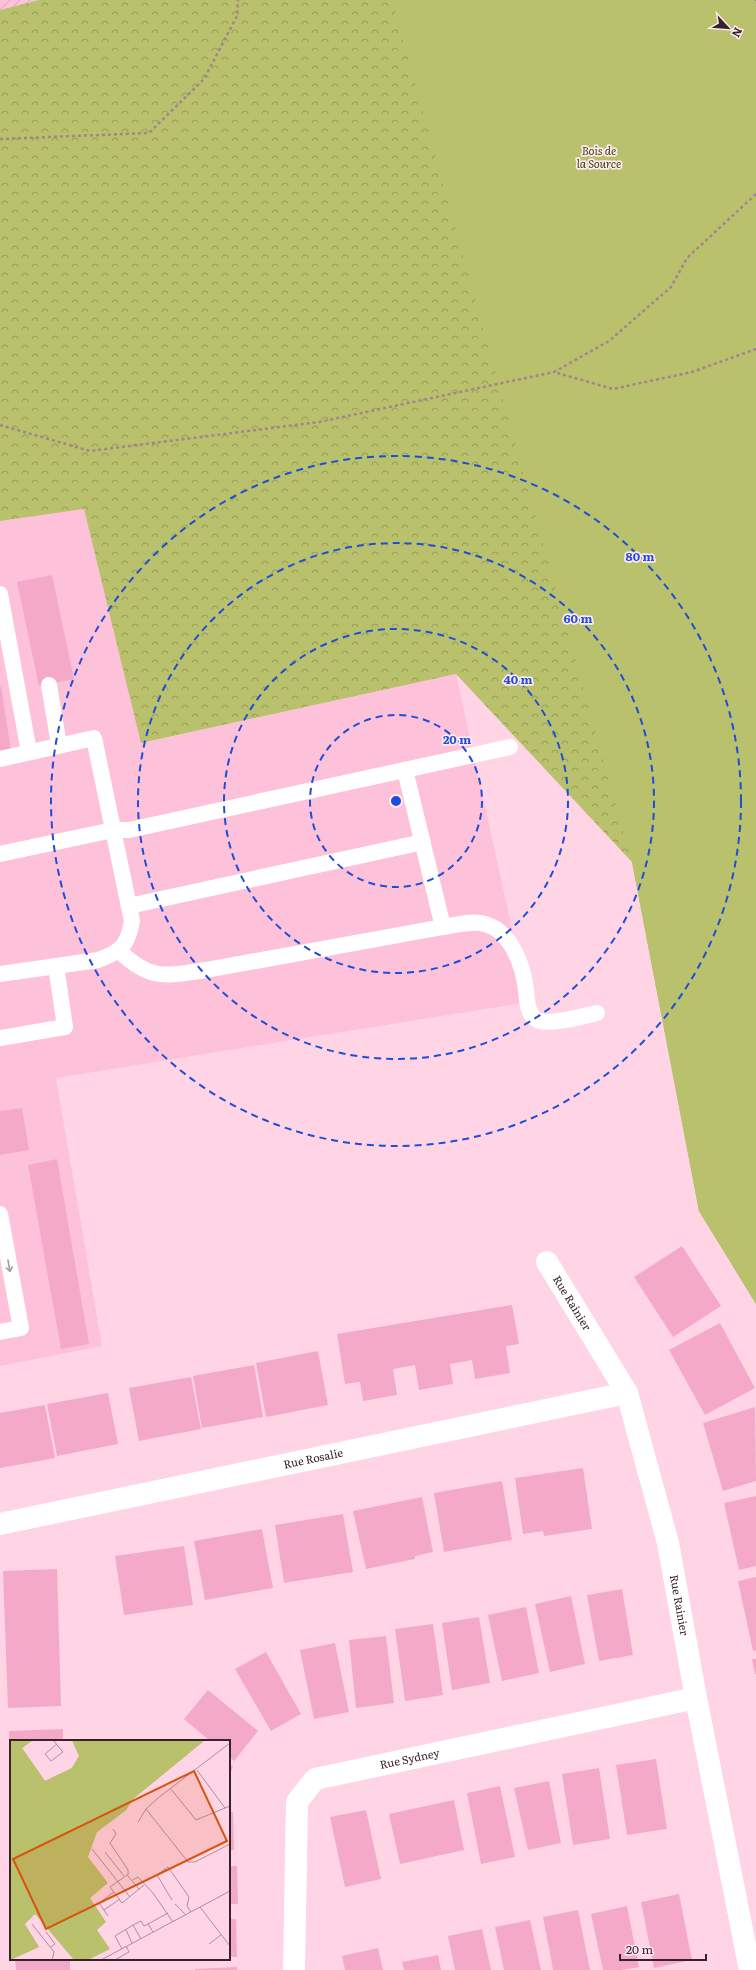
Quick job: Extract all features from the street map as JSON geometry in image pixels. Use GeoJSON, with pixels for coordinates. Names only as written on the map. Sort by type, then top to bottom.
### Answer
{"type":"FeatureCollection","features":[{"type":"Feature","properties":{"kind":"street","name":"Rue Rainier"},"geometry":{"type":"LineString","coordinates":[[547,1262],[627,1393],[668,1543],[696,1698],[750,1970]]}},
{"type":"Feature","properties":{"kind":"street","name":"Rue Rosalie"},"geometry":{"type":"LineString","coordinates":[[0,1524],[627,1393]]}},
{"type":"Feature","properties":{"kind":"street","name":"Rue Sydney"},"geometry":{"type":"LineString","coordinates":[[294,1970],[297,1802],[315,1779],[696,1698]]}},
{"type":"Feature","properties":{"kind":"lane"},"geometry":{"type":"LineString","coordinates":[[0,594],[29,752]]}},
{"type":"Feature","properties":{"kind":"lane"},"geometry":{"type":"LineString","coordinates":[[49,685],[59,745]]}},
{"type":"Feature","properties":{"kind":"lane"},"geometry":{"type":"LineString","coordinates":[[0,759],[94,738],[132,921],[126,942],[119,951],[98,960],[0,974]]}},
{"type":"Feature","properties":{"kind":"lane"},"geometry":{"type":"LineString","coordinates":[[0,854],[113,830],[130,830],[510,747]]}},
{"type":"Feature","properties":{"kind":"lane"},"geometry":{"type":"LineString","coordinates":[[405,770],[442,927]]}},
{"type":"Feature","properties":{"kind":"lane"},"geometry":{"type":"LineString","coordinates":[[129,906],[423,842]]}},
{"type":"Feature","properties":{"kind":"lane"},"geometry":{"type":"LineString","coordinates":[[119,951],[134,965],[143,970],[154,974],[169,975],[206,970],[472,922],[484,923],[503,936],[514,948],[521,966],[528,1006],[532,1016],[538,1021],[547,1023],[597,1014]]}},
{"type":"Feature","properties":{"kind":"lane"},"geometry":{"type":"LineString","coordinates":[[0,1038],[65,1027],[56,966]]}},
{"type":"Feature","properties":{"kind":"lane"},"geometry":{"type":"LineString","coordinates":[[0,1214],[21,1328],[0,1332]]}},
{"type":"Feature","properties":{"kind":"path"},"geometry":{"type":"LineString","coordinates":[[0,139],[32,139],[149,133],[204,80],[237,16],[238,0]]}},
{"type":"Feature","properties":{"kind":"path"},"geometry":{"type":"LineString","coordinates":[[0,425],[90,451],[319,422],[554,372],[609,341],[666,292],[671,287],[687,258],[756,194]]}},
{"type":"Feature","properties":{"kind":"path"},"geometry":{"type":"LineString","coordinates":[[554,372],[613,389],[692,372],[756,349]]}},
{"type":"Feature","properties":{"kind":"shaded area"},"geometry":{"type":"Polygon","coordinates":[[[0,0],[39,0],[0,10],[0,0]]]}},
{"type":"Feature","properties":{"kind":"shaded area"},"geometry":{"type":"Polygon","coordinates":[[[84,509],[142,743],[456,674],[528,1002],[56,1078],[102,1346],[0,1366],[0,521],[84,509]]]}},
{"type":"Feature","properties":{"kind":"green space"},"geometry":{"type":"Polygon","coordinates":[[[39,0],[756,0],[756,1304],[699,1211],[632,862],[456,674],[141,743],[84,509],[0,521],[0,10],[39,0]]]}},
{"type":"Feature","properties":{"kind":"green space","name":"Bois de la Source"},"geometry":{"type":"Polygon","coordinates":[[[392,0],[756,0],[756,1304],[699,1211],[632,862],[392,0]]]}},
{"type":"Feature","properties":{"kind":"building"},"geometry":{"type":"Polygon","coordinates":[[[52,575],[74,679],[39,686],[17,582],[52,575]]]}},
{"type":"Feature","properties":{"kind":"building"},"geometry":{"type":"Polygon","coordinates":[[[1,686],[11,751],[0,752],[0,687],[1,686]]]}},
{"type":"Feature","properties":{"kind":"building"},"geometry":{"type":"Polygon","coordinates":[[[22,1108],[29,1150],[0,1155],[0,1111],[22,1108]]]}},
{"type":"Feature","properties":{"kind":"building"},"geometry":{"type":"Polygon","coordinates":[[[57,1159],[89,1344],[61,1349],[28,1165],[57,1159]]]}},
{"type":"Feature","properties":{"kind":"building"},"geometry":{"type":"Polygon","coordinates":[[[682,1246],[721,1306],[673,1337],[634,1277],[682,1246]]]}},
{"type":"Feature","properties":{"kind":"building"},"geometry":{"type":"Polygon","coordinates":[[[512,1305],[519,1344],[506,1346],[510,1373],[475,1379],[472,1360],[450,1364],[453,1384],[419,1390],[415,1365],[393,1369],[397,1395],[363,1401],[360,1382],[345,1384],[337,1334],[512,1305]]]}},
{"type":"Feature","properties":{"kind":"building"},"geometry":{"type":"Polygon","coordinates":[[[720,1323],[755,1388],[705,1415],[669,1350],[720,1323]]]}},
{"type":"Feature","properties":{"kind":"building"},"geometry":{"type":"Polygon","coordinates":[[[318,1351],[328,1405],[266,1417],[256,1363],[318,1351]]]}},
{"type":"Feature","properties":{"kind":"building"},"geometry":{"type":"Polygon","coordinates":[[[254,1365],[263,1417],[202,1428],[193,1376],[254,1365]]]}},
{"type":"Feature","properties":{"kind":"building"},"geometry":{"type":"Polygon","coordinates":[[[191,1377],[201,1429],[139,1441],[129,1388],[191,1377]]]}},
{"type":"Feature","properties":{"kind":"building"},"geometry":{"type":"Polygon","coordinates":[[[108,1393],[118,1444],[57,1456],[47,1404],[108,1393]]]}},
{"type":"Feature","properties":{"kind":"building"},"geometry":{"type":"Polygon","coordinates":[[[45,1405],[55,1458],[0,1468],[0,1413],[45,1405]]]}},
{"type":"Feature","properties":{"kind":"building"},"geometry":{"type":"Polygon","coordinates":[[[755,1407],[756,1481],[723,1491],[703,1423],[755,1407]]]}},
{"type":"Feature","properties":{"kind":"building"},"geometry":{"type":"Polygon","coordinates":[[[583,1468],[592,1529],[544,1536],[543,1531],[523,1534],[515,1478],[583,1468]]]}},
{"type":"Feature","properties":{"kind":"building"},"geometry":{"type":"Polygon","coordinates":[[[502,1481],[512,1540],[444,1552],[434,1493],[502,1481]]]}},
{"type":"Feature","properties":{"kind":"building"},"geometry":{"type":"Polygon","coordinates":[[[756,1496],[756,1566],[739,1570],[724,1503],[756,1496]]]}},
{"type":"Feature","properties":{"kind":"building"},"geometry":{"type":"Polygon","coordinates":[[[422,1497],[433,1552],[415,1556],[415,1559],[366,1569],[353,1511],[422,1497]]]}},
{"type":"Feature","properties":{"kind":"building"},"geometry":{"type":"Polygon","coordinates":[[[343,1514],[353,1572],[284,1583],[275,1525],[343,1514]]]}},
{"type":"Feature","properties":{"kind":"building"},"geometry":{"type":"Polygon","coordinates":[[[262,1529],[273,1588],[205,1600],[194,1541],[262,1529]]]}},
{"type":"Feature","properties":{"kind":"building"},"geometry":{"type":"Polygon","coordinates":[[[184,1546],[193,1605],[124,1615],[115,1556],[184,1546]]]}},
{"type":"Feature","properties":{"kind":"building"},"geometry":{"type":"Polygon","coordinates":[[[57,1569],[61,1706],[8,1708],[3,1571],[57,1569]]]}},
{"type":"Feature","properties":{"kind":"building"},"geometry":{"type":"Polygon","coordinates":[[[756,1577],[756,1650],[753,1651],[738,1581],[756,1577]]]}},
{"type":"Feature","properties":{"kind":"building"},"geometry":{"type":"Polygon","coordinates":[[[622,1589],[633,1655],[599,1661],[587,1595],[622,1589]]]}},
{"type":"Feature","properties":{"kind":"building"},"geometry":{"type":"Polygon","coordinates":[[[571,1596],[585,1664],[550,1672],[535,1604],[571,1596]]]}},
{"type":"Feature","properties":{"kind":"building"},"geometry":{"type":"Polygon","coordinates":[[[526,1607],[539,1673],[502,1681],[488,1615],[526,1607]]]}},
{"type":"Feature","properties":{"kind":"building"},"geometry":{"type":"Polygon","coordinates":[[[479,1617],[490,1683],[452,1690],[442,1623],[479,1617]]]}},
{"type":"Feature","properties":{"kind":"building"},"geometry":{"type":"Polygon","coordinates":[[[433,1624],[443,1695],[405,1701],[395,1629],[433,1624]]]}},
{"type":"Feature","properties":{"kind":"building"},"geometry":{"type":"Polygon","coordinates":[[[386,1636],[394,1703],[356,1708],[349,1640],[386,1636]]]}},
{"type":"Feature","properties":{"kind":"building"},"geometry":{"type":"Polygon","coordinates":[[[335,1643],[349,1712],[314,1719],[300,1650],[335,1643]]]}},
{"type":"Feature","properties":{"kind":"building"},"geometry":{"type":"Polygon","coordinates":[[[266,1652],[301,1714],[271,1731],[235,1669],[266,1652]]]}},
{"type":"Feature","properties":{"kind":"building"},"geometry":{"type":"Polygon","coordinates":[[[752,1659],[756,1659],[756,1674],[755,1674],[752,1659]]]}},
{"type":"Feature","properties":{"kind":"building"},"geometry":{"type":"Polygon","coordinates":[[[208,1690],[258,1731],[234,1761],[230,1758],[230,1740],[209,1740],[184,1719],[208,1690]]]}},
{"type":"Feature","properties":{"kind":"building"},"geometry":{"type":"Polygon","coordinates":[[[63,1729],[63,1740],[10,1740],[10,1765],[9,1731],[63,1729]]]}},
{"type":"Feature","properties":{"kind":"building"},"geometry":{"type":"Polygon","coordinates":[[[656,1759],[667,1829],[627,1835],[616,1765],[656,1759]]]}},
{"type":"Feature","properties":{"kind":"building"},"geometry":{"type":"Polygon","coordinates":[[[230,1765],[233,1766],[230,1774],[230,1765]]]}},
{"type":"Feature","properties":{"kind":"building"},"geometry":{"type":"Polygon","coordinates":[[[599,1768],[610,1839],[573,1845],[562,1774],[599,1768]]]}},
{"type":"Feature","properties":{"kind":"building"},"geometry":{"type":"Polygon","coordinates":[[[549,1781],[561,1843],[528,1850],[514,1788],[549,1781]]]}},
{"type":"Feature","properties":{"kind":"building"},"geometry":{"type":"Polygon","coordinates":[[[500,1786],[515,1857],[481,1864],[467,1793],[500,1786]]]}},
{"type":"Feature","properties":{"kind":"building"},"geometry":{"type":"Polygon","coordinates":[[[454,1800],[464,1850],[400,1864],[389,1814],[454,1800]]]}},
{"type":"Feature","properties":{"kind":"building"},"geometry":{"type":"Polygon","coordinates":[[[366,1810],[381,1879],[345,1887],[330,1817],[366,1810]]]}},
{"type":"Feature","properties":{"kind":"building"},"geometry":{"type":"Polygon","coordinates":[[[230,1812],[233,1812],[234,1850],[230,1850],[230,1812]]]}},
{"type":"Feature","properties":{"kind":"building"},"geometry":{"type":"Polygon","coordinates":[[[230,1866],[237,1866],[238,1904],[230,1904],[230,1866]]]}},
{"type":"Feature","properties":{"kind":"building"},"geometry":{"type":"Polygon","coordinates":[[[679,1894],[692,1960],[654,1968],[641,1902],[679,1894]]]}},
{"type":"Feature","properties":{"kind":"building"},"geometry":{"type":"Polygon","coordinates":[[[627,1906],[639,1967],[622,1970],[603,1970],[591,1914],[627,1906]]]}},
{"type":"Feature","properties":{"kind":"building"},"geometry":{"type":"Polygon","coordinates":[[[578,1910],[590,1970],[553,1970],[543,1917],[578,1910]]]}},
{"type":"Feature","properties":{"kind":"building"},"geometry":{"type":"Polygon","coordinates":[[[230,1919],[236,1919],[237,1957],[230,1957],[230,1919]]]}},
{"type":"Feature","properties":{"kind":"building"},"geometry":{"type":"Polygon","coordinates":[[[530,1920],[541,1970],[504,1970],[495,1927],[530,1920]]]}},
{"type":"Feature","properties":{"kind":"building"},"geometry":{"type":"Polygon","coordinates":[[[482,1929],[491,1970],[455,1970],[448,1936],[482,1929]]]}},
{"type":"Feature","properties":{"kind":"building"},"geometry":{"type":"Polygon","coordinates":[[[378,1948],[383,1970],[345,1970],[342,1956],[378,1948]]]}},
{"type":"Feature","properties":{"kind":"building"},"geometry":{"type":"Polygon","coordinates":[[[438,1955],[441,1970],[404,1970],[402,1962],[438,1955]]]}},
{"type":"Feature","properties":{"kind":"building"},"geometry":{"type":"Polygon","coordinates":[[[15,1960],[70,1960],[70,1970],[16,1970],[15,1960]]]}},
{"type":"Feature","properties":{"kind":"building"},"geometry":{"type":"Polygon","coordinates":[[[237,1967],[237,1970],[195,1970],[195,1969],[237,1967]]]}}]}
